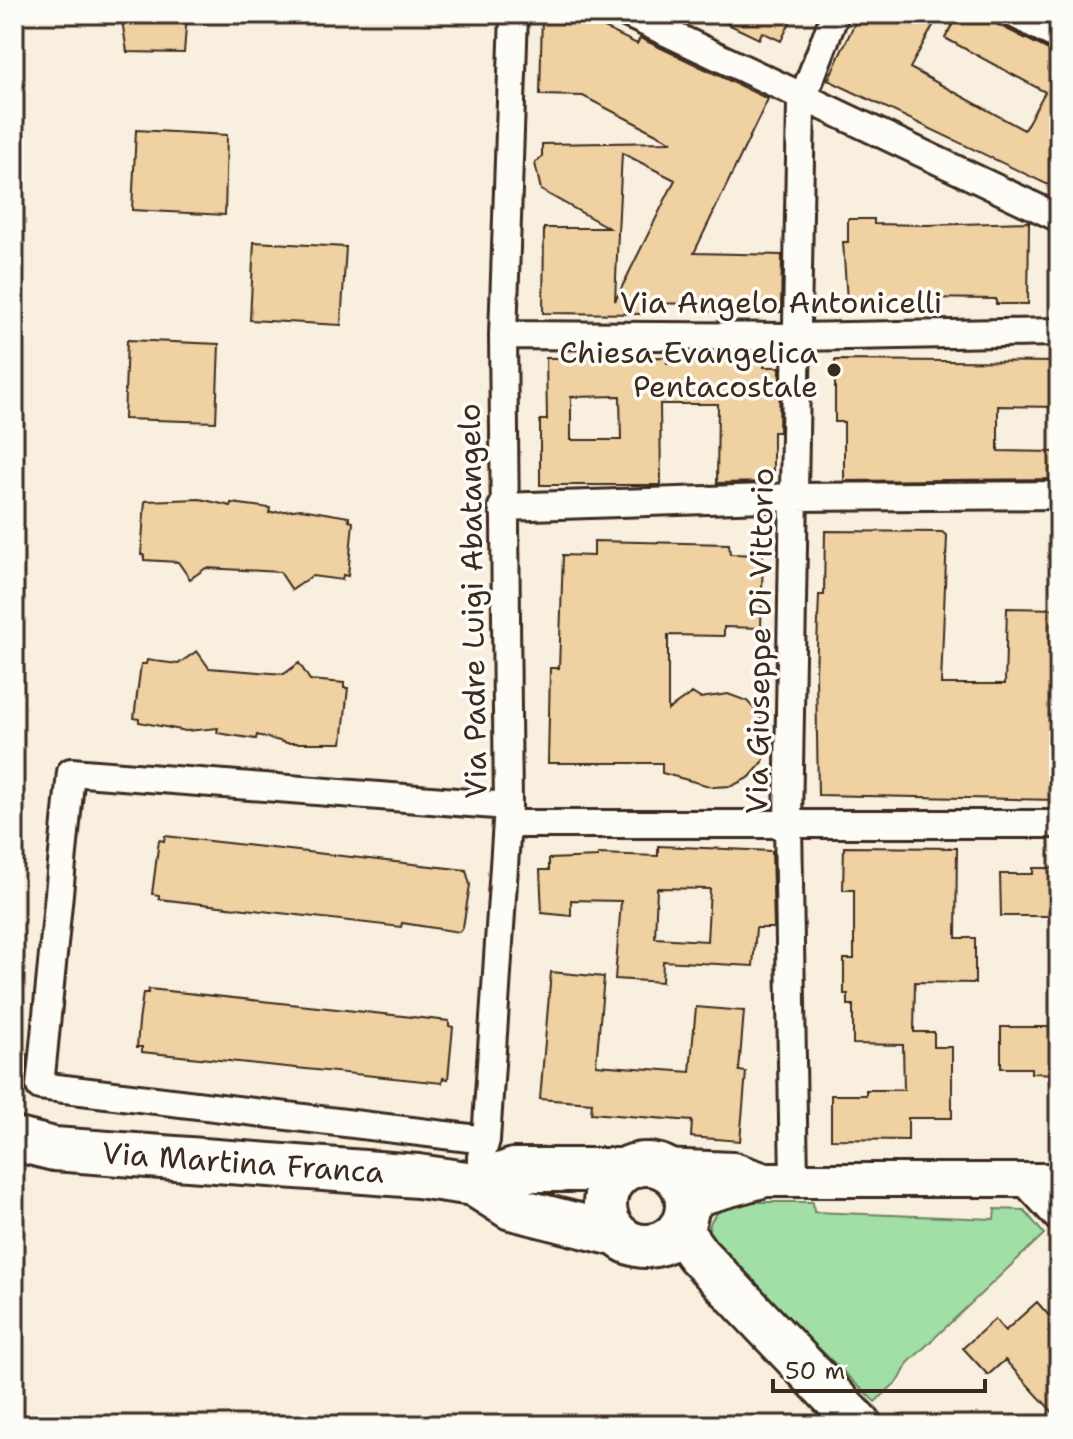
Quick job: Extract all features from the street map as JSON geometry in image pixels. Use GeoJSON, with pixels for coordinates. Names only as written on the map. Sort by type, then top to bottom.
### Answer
{"type":"FeatureCollection","features":[{"type":"Feature","properties":{"kind":"main road","name":"Via Martina Franca"},"geometry":{"type":"LineString","coordinates":[[14,1139],[54,1149],[418,1176],[473,1184],[511,1208],[628,1240],[768,1332]]}},
{"type":"Feature","properties":{"kind":"main road","name":"Via Martina Franca"},"geometry":{"type":"LineString","coordinates":[[473,1184],[514,1170],[643,1168]]}},
{"type":"Feature","properties":{"kind":"main road"},"geometry":{"type":"LineString","coordinates":[[643,1168],[672,1173],[686,1193],[682,1223],[661,1243],[628,1240],[611,1225],[606,1201],[615,1178],[643,1168]]}},
{"type":"Feature","properties":{"kind":"main road","name":"Via Martina Franca"},"geometry":{"type":"LineString","coordinates":[[682,1223],[698,1255],[768,1332],[860,1425]]}},
{"type":"Feature","properties":{"kind":"street","name":"Via Padre Luigi Abatangelo"},"geometry":{"type":"LineString","coordinates":[[473,1184],[486,1140],[508,815],[502,507],[503,335],[514,14]]}},
{"type":"Feature","properties":{"kind":"street"},"geometry":{"type":"LineString","coordinates":[[628,14],[802,100],[1059,218]]}},
{"type":"Feature","properties":{"kind":"street"},"geometry":{"type":"LineString","coordinates":[[802,100],[835,14]]}},
{"type":"Feature","properties":{"kind":"street"},"geometry":{"type":"LineString","coordinates":[[1014,14],[1059,37]]}},
{"type":"Feature","properties":{"kind":"street","name":"Via Giuseppe Di Vittorio"},"geometry":{"type":"LineString","coordinates":[[780,1180],[802,100]]}},
{"type":"Feature","properties":{"kind":"street","name":"Via Angelo Antonicelli"},"geometry":{"type":"LineString","coordinates":[[503,335],[797,337],[1059,332]]}},
{"type":"Feature","properties":{"kind":"street"},"geometry":{"type":"LineString","coordinates":[[502,507],[794,497],[1059,495]]}},
{"type":"Feature","properties":{"kind":"street"},"geometry":{"type":"LineString","coordinates":[[486,1140],[40,1086],[71,772],[508,815],[788,823],[1059,824]]}},
{"type":"Feature","properties":{"kind":"street"},"geometry":{"type":"LineString","coordinates":[[643,1168],[733,1169],[780,1180]]}},
{"type":"Feature","properties":{"kind":"street"},"geometry":{"type":"LineString","coordinates":[[682,1223],[701,1198],[780,1180],[1059,1180]]}},
{"type":"Feature","properties":{"kind":"street"},"geometry":{"type":"LineString","coordinates":[[1023,1180],[1059,1219]]}},
{"type":"Feature","properties":{"kind":"green space"},"geometry":{"type":"Polygon","coordinates":[[[739,1202],[813,1202],[814,1212],[994,1219],[995,1209],[1024,1210],[1044,1234],[908,1363],[900,1379],[875,1402],[711,1245],[709,1229],[714,1216],[725,1207],[739,1202]]]}},
{"type":"Feature","properties":{"kind":"building"},"geometry":{"type":"Polygon","coordinates":[[[121,14],[187,14],[184,53],[127,52],[121,14]]]}},
{"type":"Feature","properties":{"kind":"building"},"geometry":{"type":"Polygon","coordinates":[[[542,14],[586,14],[586,19],[637,44],[640,38],[768,99],[694,253],[782,255],[781,312],[701,311],[701,304],[644,303],[644,314],[543,313],[544,228],[609,228],[541,190],[535,163],[542,156],[542,144],[672,142],[583,96],[540,95],[542,14]],[[622,153],[615,301],[675,180],[622,153]]]}},
{"type":"Feature","properties":{"kind":"building"},"geometry":{"type":"Polygon","coordinates":[[[707,14],[794,14],[781,41],[762,32],[759,39],[707,14]]]}},
{"type":"Feature","properties":{"kind":"building"},"geometry":{"type":"Polygon","coordinates":[[[859,14],[916,14],[934,24],[910,68],[1024,130],[1045,92],[945,38],[958,14],[976,14],[1059,55],[1059,190],[828,80],[859,14]]]}},
{"type":"Feature","properties":{"kind":"building"},"geometry":{"type":"Polygon","coordinates":[[[136,130],[227,135],[225,215],[132,210],[136,130]]]}},
{"type":"Feature","properties":{"kind":"building"},"geometry":{"type":"Polygon","coordinates":[[[848,219],[874,219],[874,224],[927,225],[1029,222],[1028,304],[996,304],[996,299],[847,301],[843,242],[848,242],[848,219]]]}},
{"type":"Feature","properties":{"kind":"building"},"geometry":{"type":"Polygon","coordinates":[[[254,242],[346,247],[341,325],[250,320],[254,242]]]}},
{"type":"Feature","properties":{"kind":"building"},"geometry":{"type":"Polygon","coordinates":[[[127,340],[219,344],[216,422],[124,419],[127,340]]]}},
{"type":"Feature","properties":{"kind":"building"},"geometry":{"type":"Polygon","coordinates":[[[667,357],[667,363],[718,363],[718,358],[764,358],[764,367],[780,367],[779,432],[773,432],[773,482],[717,483],[718,404],[660,404],[661,485],[540,485],[540,420],[547,420],[546,358],[667,357]],[[620,396],[571,397],[571,440],[621,440],[620,396]]]}},
{"type":"Feature","properties":{"kind":"building"},"geometry":{"type":"Polygon","coordinates":[[[835,360],[1059,362],[1059,407],[998,406],[998,451],[1059,452],[1059,479],[844,481],[844,422],[835,422],[835,360]]]}},
{"type":"Feature","properties":{"kind":"building"},"geometry":{"type":"Polygon","coordinates":[[[200,499],[231,506],[231,503],[270,508],[269,513],[301,509],[349,517],[349,521],[353,522],[348,576],[343,575],[342,580],[312,576],[292,590],[280,572],[206,568],[190,579],[178,562],[144,560],[144,555],[141,555],[145,501],[200,499]]]}},
{"type":"Feature","properties":{"kind":"building"},"geometry":{"type":"Polygon","coordinates":[[[825,531],[942,532],[947,536],[941,684],[1005,684],[1007,608],[1059,609],[1059,800],[818,795],[816,673],[819,595],[824,595],[825,531]]]}},
{"type":"Feature","properties":{"kind":"building"},"geometry":{"type":"Polygon","coordinates":[[[594,541],[729,544],[730,554],[763,555],[761,628],[724,627],[724,636],[668,635],[668,710],[692,693],[700,698],[728,694],[747,701],[760,715],[768,743],[763,762],[750,777],[732,786],[713,787],[662,773],[662,763],[548,763],[550,668],[559,668],[563,555],[594,556],[594,541]]]}},
{"type":"Feature","properties":{"kind":"building"},"geometry":{"type":"Polygon","coordinates":[[[197,651],[209,668],[284,674],[299,663],[310,680],[344,683],[344,688],[348,688],[342,743],[287,743],[257,735],[256,739],[217,733],[218,728],[186,731],[139,722],[134,718],[141,664],[146,664],[147,660],[178,664],[197,651]]]}},
{"type":"Feature","properties":{"kind":"building"},"geometry":{"type":"Polygon","coordinates":[[[165,836],[466,870],[470,885],[463,927],[459,932],[402,923],[401,927],[159,899],[159,895],[152,894],[159,840],[164,841],[165,836]]]}},
{"type":"Feature","properties":{"kind":"building"},"geometry":{"type":"Polygon","coordinates":[[[658,846],[772,851],[774,928],[756,928],[753,966],[663,961],[662,982],[615,979],[621,901],[571,900],[571,916],[542,913],[540,870],[549,870],[549,859],[598,857],[598,854],[658,856],[658,846]],[[657,888],[655,938],[707,941],[710,889],[657,888]]]}},
{"type":"Feature","properties":{"kind":"building"},"geometry":{"type":"Polygon","coordinates":[[[844,847],[957,848],[956,938],[975,938],[975,983],[915,982],[914,1032],[934,1032],[934,1047],[952,1047],[952,1118],[908,1118],[908,1140],[831,1139],[831,1095],[866,1095],[866,1090],[904,1090],[903,1045],[853,1044],[853,1005],[848,1005],[848,994],[844,994],[844,959],[854,959],[854,890],[843,890],[844,847]]]}},
{"type":"Feature","properties":{"kind":"building"},"geometry":{"type":"Polygon","coordinates":[[[1033,868],[1059,868],[1059,916],[1001,916],[1000,874],[1033,874],[1033,868]]]}},
{"type":"Feature","properties":{"kind":"building"},"geometry":{"type":"Polygon","coordinates":[[[551,972],[604,977],[596,1065],[690,1072],[696,1007],[744,1011],[739,1071],[746,1072],[740,1141],[691,1137],[692,1121],[591,1113],[592,1103],[540,1099],[551,972]]]}},
{"type":"Feature","properties":{"kind":"building"},"geometry":{"type":"Polygon","coordinates":[[[149,989],[449,1021],[449,1026],[453,1027],[448,1079],[443,1078],[442,1083],[142,1052],[142,1047],[137,1047],[139,1022],[143,993],[148,993],[149,989]]]}},
{"type":"Feature","properties":{"kind":"building"},"geometry":{"type":"Polygon","coordinates":[[[1001,1027],[1059,1027],[1059,1074],[1031,1073],[1031,1068],[1001,1068],[1001,1027]]]}},
{"type":"Feature","properties":{"kind":"building"},"geometry":{"type":"Polygon","coordinates":[[[1037,1302],[1059,1327],[1059,1419],[1005,1360],[988,1375],[963,1348],[995,1319],[1005,1331],[1037,1302]]]}},
{"type":"Feature","properties":{"kind":"place","name":"Chiesa Evangelica Pentacostale"},"geometry":{"type":"Point","coordinates":[834,370]}}]}
